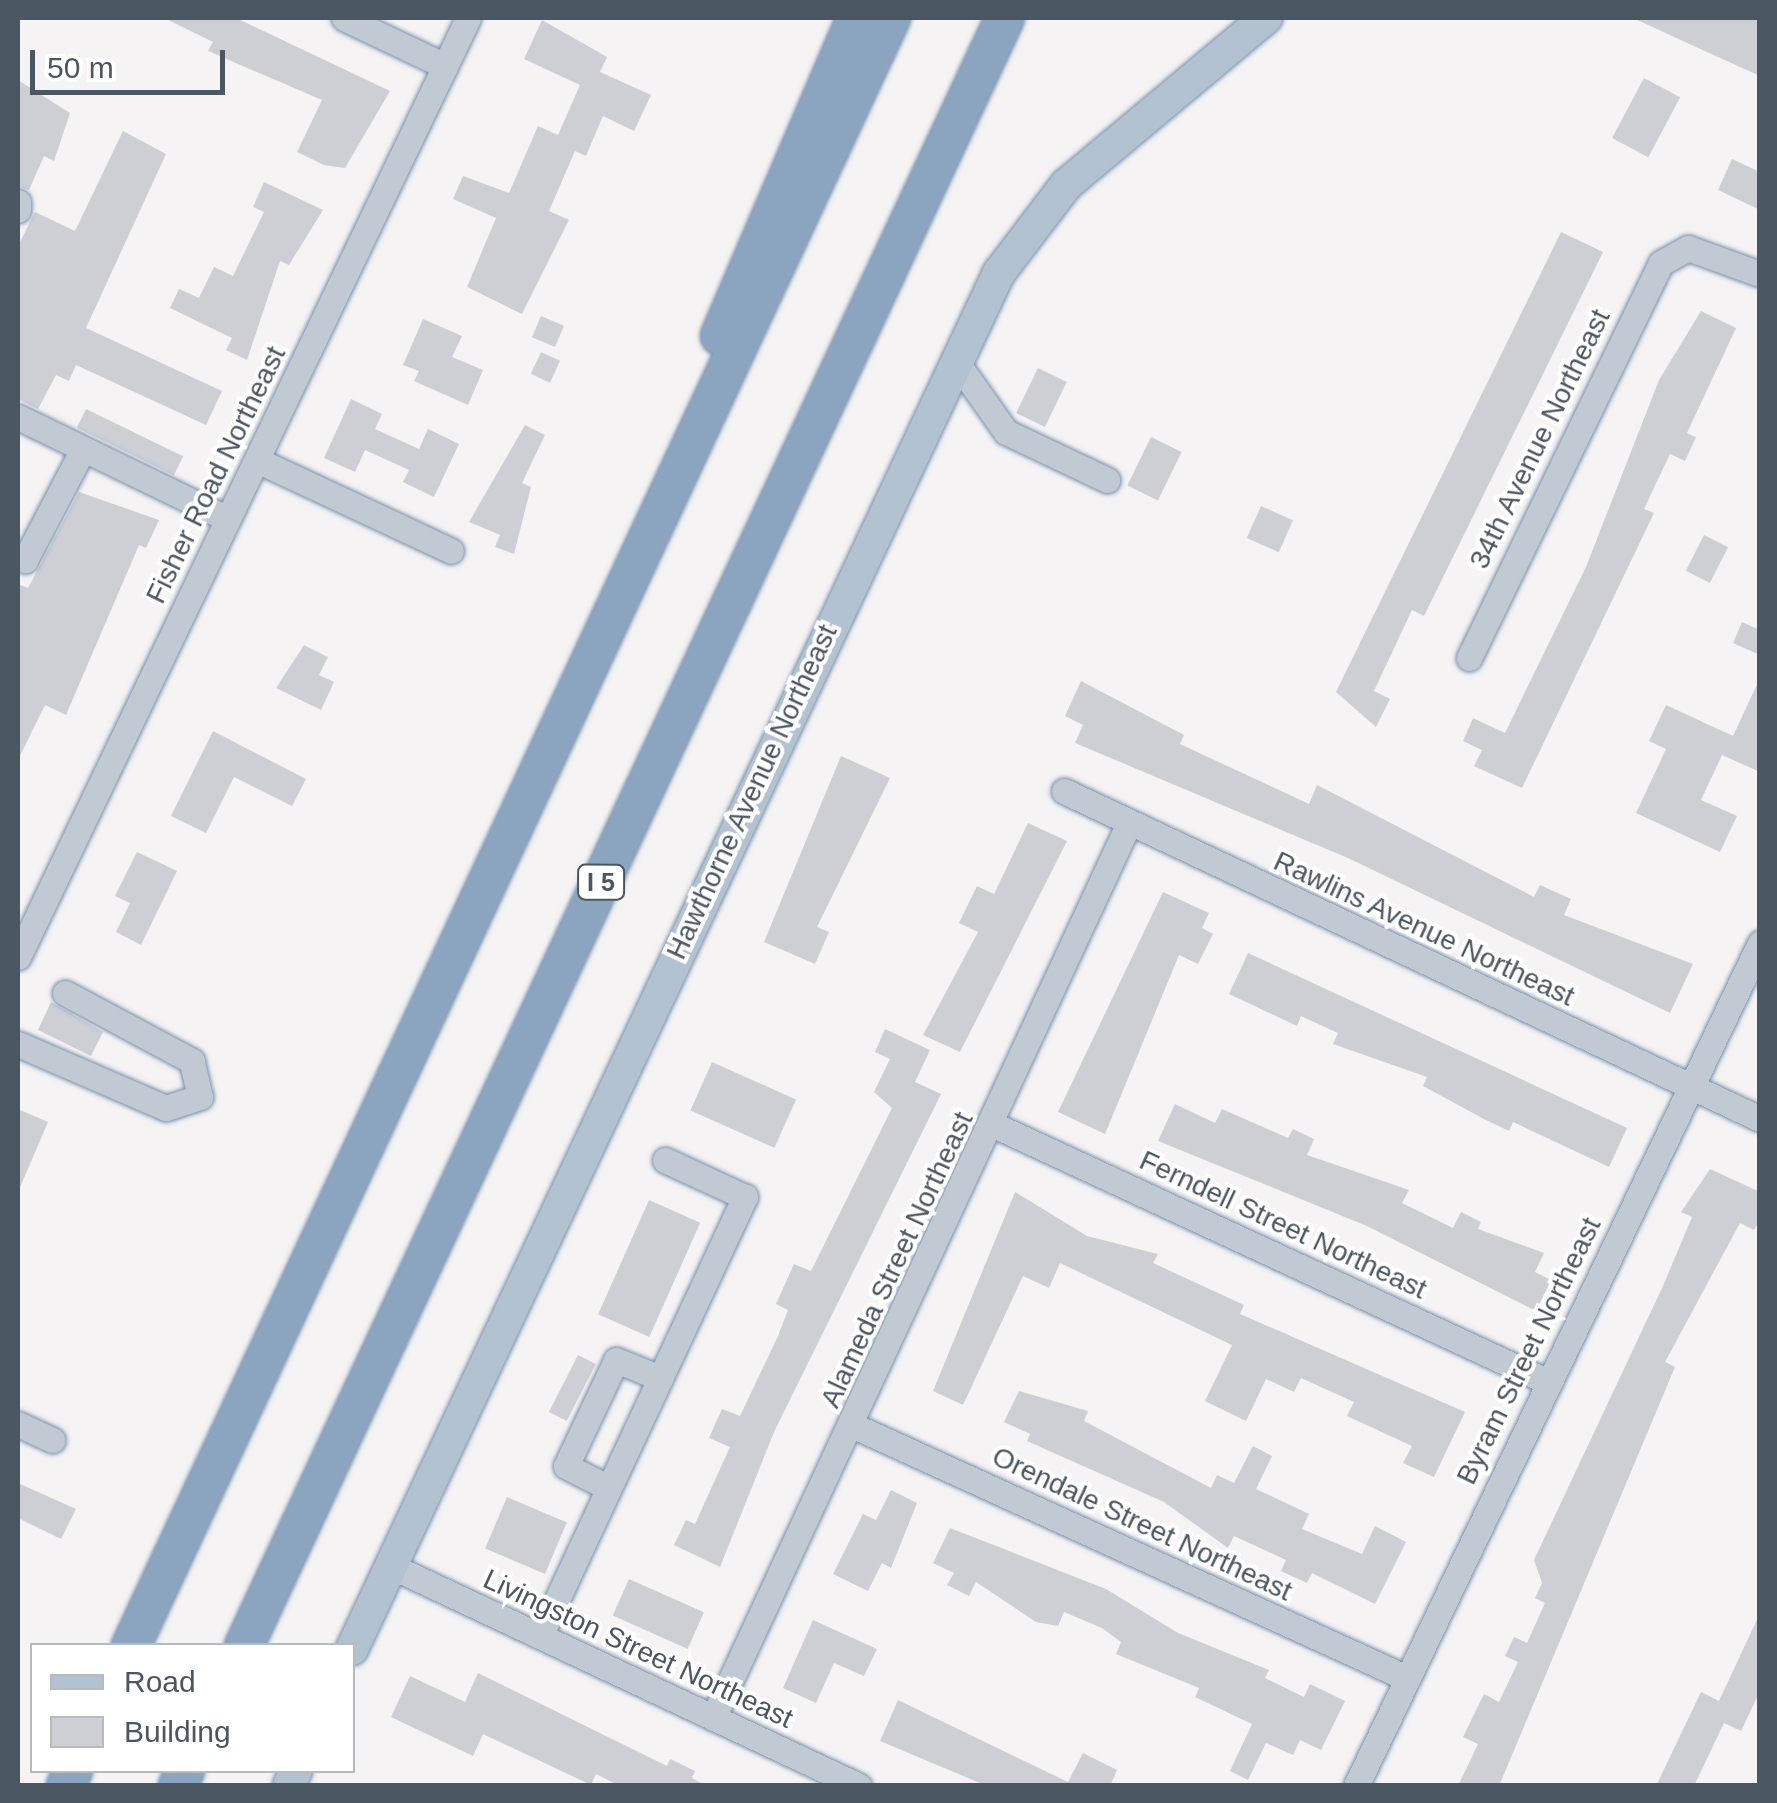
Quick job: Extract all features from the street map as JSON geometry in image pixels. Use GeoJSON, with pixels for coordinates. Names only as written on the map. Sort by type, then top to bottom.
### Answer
{"type":"FeatureCollection","features":[{"type":"Feature","properties":{"kind":"highway"},"geometry":{"type":"LineString","coordinates":[[668,496],[742,270],[856,18]]}},
{"type":"Feature","properties":{"kind":"highway"},"geometry":{"type":"LineString","coordinates":[[133,1643],[891,18]]}},
{"type":"Feature","properties":{"kind":"highway","name":"I 5"},"geometry":{"type":"LineString","coordinates":[[245,1643],[1004,18]]}},
{"type":"Feature","properties":{"kind":"highway"},"geometry":{"type":"LineString","coordinates":[[958,118],[1021,18]]}},
{"type":"Feature","properties":{"kind":"main road","name":"Hawthorne Avenue Northeast"},"geometry":{"type":"LineString","coordinates":[[355,1643],[999,273],[1066,185],[1266,18]]}},
{"type":"Feature","properties":{"kind":"street"},"geometry":{"type":"LineString","coordinates":[[344,18],[445,66]]}},
{"type":"Feature","properties":{"kind":"street","name":"Fisher Road Northeast"},"geometry":{"type":"LineString","coordinates":[[18,957],[468,18]]}},
{"type":"Feature","properties":{"kind":"street"},"geometry":{"type":"LineString","coordinates":[[18,202],[18,210]]}},
{"type":"Feature","properties":{"kind":"street","name":"34th Avenue Northeast"},"geometry":{"type":"LineString","coordinates":[[1469,658],[1650,282],[1673,252],[1707,250],[1760,274]]}},
{"type":"Feature","properties":{"kind":"street"},"geometry":{"type":"LineString","coordinates":[[955,360],[1006,432],[1106,480]]}},
{"type":"Feature","properties":{"kind":"street"},"geometry":{"type":"LineString","coordinates":[[18,417],[228,519]]}},
{"type":"Feature","properties":{"kind":"street"},"geometry":{"type":"LineString","coordinates":[[18,557],[25,560],[83,448]]}},
{"type":"Feature","properties":{"kind":"street"},"geometry":{"type":"LineString","coordinates":[[256,460],[452,551]]}},
{"type":"Feature","properties":{"kind":"street","name":"Rawlins Avenue Northeast"},"geometry":{"type":"LineString","coordinates":[[1064,791],[1128,825],[1760,1119]]}},
{"type":"Feature","properties":{"kind":"street","name":"Alameda Street Northeast"},"geometry":{"type":"LineString","coordinates":[[713,1718],[994,1125],[1128,825]]}},
{"type":"Feature","properties":{"kind":"street","name":"Byram Street Northeast"},"geometry":{"type":"LineString","coordinates":[[1356,1786],[1546,1380],[1760,943]]}},
{"type":"Feature","properties":{"kind":"street"},"geometry":{"type":"LineString","coordinates":[[18,1044],[166,1108],[200,1097],[192,1061],[65,993]]}},
{"type":"Feature","properties":{"kind":"street","name":"Ferndell Street Northeast"},"geometry":{"type":"LineString","coordinates":[[994,1125],[1546,1380]]}},
{"type":"Feature","properties":{"kind":"street"},"geometry":{"type":"LineString","coordinates":[[540,1636],[745,1197],[665,1160]]}},
{"type":"Feature","properties":{"kind":"street"},"geometry":{"type":"LineString","coordinates":[[607,1487],[566,1466],[616,1360],[660,1378]]}},
{"type":"Feature","properties":{"kind":"street"},"geometry":{"type":"LineString","coordinates":[[18,1424],[52,1440]]}},
{"type":"Feature","properties":{"kind":"street","name":"Orendale Street Northeast"},"geometry":{"type":"LineString","coordinates":[[852,1425],[1407,1678]]}},
{"type":"Feature","properties":{"kind":"street","name":"Livingston Street Northeast"},"geometry":{"type":"LineString","coordinates":[[392,1566],[858,1786]]}},
{"type":"Feature","properties":{"kind":"building"},"geometry":{"type":"Polygon","coordinates":[[[164,18],[236,18],[390,91],[345,168],[324,165],[297,152],[322,100],[208,51],[213,42],[164,18]]]}},
{"type":"Feature","properties":{"kind":"building"},"geometry":{"type":"Polygon","coordinates":[[[1633,18],[1760,18],[1760,76],[1709,53],[1633,18]]]}},
{"type":"Feature","properties":{"kind":"building"},"geometry":{"type":"Polygon","coordinates":[[[542,20],[607,57],[600,72],[651,95],[634,131],[603,116],[586,156],[575,151],[549,211],[569,220],[522,314],[467,287],[496,218],[453,199],[463,176],[509,193],[538,126],[558,135],[580,85],[524,59],[542,20]]]}},
{"type":"Feature","properties":{"kind":"building"},"geometry":{"type":"Polygon","coordinates":[[[1644,78],[1680,97],[1648,157],[1612,138],[1644,78]]]}},
{"type":"Feature","properties":{"kind":"building"},"geometry":{"type":"Polygon","coordinates":[[[18,80],[70,113],[54,161],[44,156],[29,190],[18,186],[18,80]]]}},
{"type":"Feature","properties":{"kind":"building"},"geometry":{"type":"Polygon","coordinates":[[[123,131],[166,154],[86,328],[222,391],[206,425],[76,365],[69,381],[56,375],[38,409],[18,399],[18,246],[35,212],[75,231],[123,131]]]}},
{"type":"Feature","properties":{"kind":"building"},"geometry":{"type":"Polygon","coordinates":[[[1732,159],[1760,172],[1760,210],[1718,190],[1732,159]]]}},
{"type":"Feature","properties":{"kind":"building"},"geometry":{"type":"Polygon","coordinates":[[[264,182],[323,210],[289,265],[280,261],[247,360],[226,350],[232,338],[170,308],[179,289],[199,298],[214,267],[233,276],[264,212],[253,207],[264,182]]]}},
{"type":"Feature","properties":{"kind":"building"},"geometry":{"type":"Polygon","coordinates":[[[1561,232],[1603,252],[1424,616],[1412,610],[1374,691],[1390,699],[1376,727],[1336,692],[1561,232]]]}},
{"type":"Feature","properties":{"kind":"building"},"geometry":{"type":"Polygon","coordinates":[[[1701,311],[1736,328],[1687,433],[1696,437],[1685,461],[1670,454],[1644,509],[1654,513],[1522,788],[1474,766],[1482,750],[1463,741],[1473,718],[1505,733],[1586,567],[1659,380],[1701,311]]]}},
{"type":"Feature","properties":{"kind":"building"},"geometry":{"type":"Polygon","coordinates":[[[541,316],[564,326],[555,347],[532,337],[541,316]]]}},
{"type":"Feature","properties":{"kind":"building"},"geometry":{"type":"Polygon","coordinates":[[[423,319],[462,336],[452,357],[483,370],[468,405],[414,381],[419,371],[403,365],[423,319]]]}},
{"type":"Feature","properties":{"kind":"building"},"geometry":{"type":"Polygon","coordinates":[[[541,352],[560,361],[550,383],[531,374],[541,352]]]}},
{"type":"Feature","properties":{"kind":"building"},"geometry":{"type":"Polygon","coordinates":[[[1038,368],[1067,382],[1045,427],[1016,413],[1038,368]]]}},
{"type":"Feature","properties":{"kind":"building"},"geometry":{"type":"Polygon","coordinates":[[[351,399],[382,414],[375,429],[419,449],[428,429],[459,444],[434,497],[403,482],[409,470],[365,450],[355,472],[324,458],[351,399]]]}},
{"type":"Feature","properties":{"kind":"building"},"geometry":{"type":"Polygon","coordinates":[[[86,409],[183,456],[174,475],[77,428],[86,409]]]}},
{"type":"Feature","properties":{"kind":"building"},"geometry":{"type":"Polygon","coordinates":[[[525,425],[545,435],[522,483],[531,487],[514,554],[495,547],[500,535],[469,522],[525,425]]]}},
{"type":"Feature","properties":{"kind":"building"},"geometry":{"type":"Polygon","coordinates":[[[1151,437],[1182,452],[1158,500],[1127,486],[1151,437]]]}},
{"type":"Feature","properties":{"kind":"building"},"geometry":{"type":"Polygon","coordinates":[[[79,492],[159,520],[146,548],[139,545],[66,715],[45,705],[18,760],[18,584],[28,588],[79,492]]]}},
{"type":"Feature","properties":{"kind":"building"},"geometry":{"type":"Polygon","coordinates":[[[1261,506],[1293,520],[1279,552],[1247,538],[1261,506]]]}},
{"type":"Feature","properties":{"kind":"building"},"geometry":{"type":"Polygon","coordinates":[[[1704,535],[1728,547],[1710,583],[1686,571],[1704,535]]]}},
{"type":"Feature","properties":{"kind":"building"},"geometry":{"type":"Polygon","coordinates":[[[1742,622],[1760,630],[1760,655],[1733,643],[1742,622]]]}},
{"type":"Feature","properties":{"kind":"building"},"geometry":{"type":"Polygon","coordinates":[[[304,645],[328,657],[319,675],[334,682],[321,710],[276,688],[304,645]]]}},
{"type":"Feature","properties":{"kind":"building"},"geometry":{"type":"Polygon","coordinates":[[[1760,678],[1760,772],[1722,755],[1701,800],[1737,816],[1720,852],[1636,813],[1666,749],[1649,741],[1666,705],[1733,736],[1760,678]]]}},
{"type":"Feature","properties":{"kind":"building"},"geometry":{"type":"Polygon","coordinates":[[[1081,681],[1184,735],[1180,744],[1309,804],[1317,785],[1534,897],[1540,885],[1571,899],[1564,915],[1693,964],[1670,1013],[1348,858],[1075,743],[1083,725],[1065,716],[1081,681]]]}},
{"type":"Feature","properties":{"kind":"building"},"geometry":{"type":"Polygon","coordinates":[[[213,731],[306,779],[292,806],[234,777],[206,833],[171,816],[213,731]]]}},
{"type":"Feature","properties":{"kind":"building"},"geometry":{"type":"Polygon","coordinates":[[[841,756],[890,778],[817,927],[829,932],[815,964],[764,942],[841,756]]]}},
{"type":"Feature","properties":{"kind":"building"},"geometry":{"type":"Polygon","coordinates":[[[1028,823],[1067,841],[960,1052],[923,1035],[978,932],[959,923],[977,886],[994,894],[1028,823]]]}},
{"type":"Feature","properties":{"kind":"building"},"geometry":{"type":"Polygon","coordinates":[[[137,852],[177,871],[141,945],[116,932],[130,903],[115,896],[137,852]]]}},
{"type":"Feature","properties":{"kind":"building"},"geometry":{"type":"Polygon","coordinates":[[[1163,892],[1209,913],[1202,928],[1213,934],[1198,964],[1179,955],[1105,1134],[1058,1112],[1163,892]]]}},
{"type":"Feature","properties":{"kind":"building"},"geometry":{"type":"Polygon","coordinates":[[[1248,953],[1627,1128],[1609,1167],[1513,1122],[1509,1131],[1484,1119],[1423,1086],[1427,1077],[1333,1044],[1338,1033],[1301,1016],[1297,1026],[1229,994],[1248,953]]]}},
{"type":"Feature","properties":{"kind":"building"},"geometry":{"type":"Polygon","coordinates":[[[51,1002],[103,1032],[91,1056],[38,1030],[51,1002]]]}},
{"type":"Feature","properties":{"kind":"building"},"geometry":{"type":"Polygon","coordinates":[[[885,1029],[930,1050],[915,1082],[941,1094],[774,1432],[720,1567],[674,1545],[686,1520],[695,1524],[730,1447],[709,1438],[722,1409],[740,1416],[778,1336],[788,1310],[776,1304],[794,1264],[811,1271],[892,1108],[874,1092],[890,1059],[875,1052],[885,1029]]]}},
{"type":"Feature","properties":{"kind":"building"},"geometry":{"type":"Polygon","coordinates":[[[712,1062],[796,1099],[774,1148],[690,1110],[712,1062]]]}},
{"type":"Feature","properties":{"kind":"building"},"geometry":{"type":"Polygon","coordinates":[[[1175,1104],[1215,1123],[1222,1109],[1288,1138],[1293,1129],[1314,1139],[1307,1155],[1409,1190],[1402,1203],[1453,1228],[1461,1212],[1481,1222],[1478,1229],[1544,1253],[1535,1272],[1551,1280],[1536,1311],[1367,1226],[1158,1141],[1175,1104]]]}},
{"type":"Feature","properties":{"kind":"building"},"geometry":{"type":"Polygon","coordinates":[[[18,1109],[48,1122],[18,1192],[18,1109]]]}},
{"type":"Feature","properties":{"kind":"building"},"geometry":{"type":"Polygon","coordinates":[[[1710,1169],[1760,1192],[1760,1219],[1754,1230],[1740,1223],[1665,1362],[1675,1367],[1499,1786],[1458,1786],[1478,1744],[1463,1737],[1484,1694],[1499,1702],[1518,1662],[1505,1656],[1514,1637],[1527,1643],[1545,1603],[1535,1598],[1542,1583],[1534,1560],[1663,1286],[1692,1217],[1681,1212],[1710,1169]]]}},
{"type":"Feature","properties":{"kind":"building"},"geometry":{"type":"Polygon","coordinates":[[[1015,1192],[1087,1236],[1158,1254],[1153,1263],[1244,1305],[1240,1314],[1465,1412],[1434,1477],[1403,1463],[1412,1446],[1347,1416],[1354,1402],[1301,1378],[1294,1392],[1266,1379],[1246,1421],[1205,1401],[1232,1345],[1060,1263],[1049,1288],[1023,1276],[963,1405],[933,1391],[1015,1192]]]}},
{"type":"Feature","properties":{"kind":"building"},"geometry":{"type":"Polygon","coordinates":[[[649,1200],[700,1223],[649,1337],[598,1314],[649,1200]]]}},
{"type":"Feature","properties":{"kind":"building"},"geometry":{"type":"Polygon","coordinates":[[[578,1355],[596,1364],[567,1421],[549,1412],[578,1355]]]}},
{"type":"Feature","properties":{"kind":"building"},"geometry":{"type":"Polygon","coordinates":[[[1019,1391],[1088,1411],[1084,1421],[1211,1488],[1217,1475],[1234,1483],[1253,1446],[1272,1456],[1256,1489],[1309,1514],[1302,1529],[1362,1554],[1375,1526],[1406,1542],[1375,1604],[1312,1573],[1307,1583],[1281,1571],[1286,1560],[1234,1536],[1228,1548],[1164,1502],[1027,1441],[1030,1434],[1004,1422],[1019,1391]]]}},
{"type":"Feature","properties":{"kind":"building"},"geometry":{"type":"Polygon","coordinates":[[[18,1483],[76,1509],[61,1539],[18,1518],[18,1483]]]}},
{"type":"Feature","properties":{"kind":"building"},"geometry":{"type":"Polygon","coordinates":[[[891,1490],[917,1503],[891,1568],[882,1563],[868,1591],[833,1574],[863,1514],[876,1520],[891,1490]]]}},
{"type":"Feature","properties":{"kind":"building"},"geometry":{"type":"Polygon","coordinates":[[[507,1497],[567,1522],[545,1574],[485,1549],[507,1497]]]}},
{"type":"Feature","properties":{"kind":"building"},"geometry":{"type":"Polygon","coordinates":[[[950,1528],[1106,1589],[1178,1633],[1269,1670],[1265,1678],[1304,1697],[1310,1684],[1345,1701],[1321,1750],[1300,1740],[1293,1755],[1266,1743],[1248,1780],[1230,1771],[1252,1724],[1195,1697],[1199,1688],[1116,1654],[1121,1642],[1102,1628],[1064,1612],[1058,1626],[1036,1622],[976,1582],[969,1596],[947,1585],[954,1573],[933,1563],[950,1528]]]}},
{"type":"Feature","properties":{"kind":"building"},"geometry":{"type":"Polygon","coordinates":[[[629,1579],[704,1612],[688,1649],[613,1616],[629,1579]]]}},
{"type":"Feature","properties":{"kind":"building"},"geometry":{"type":"Polygon","coordinates":[[[1760,1613],[1760,1691],[1741,1731],[1724,1723],[1694,1786],[1656,1786],[1701,1692],[1719,1701],[1760,1613]]]}},
{"type":"Feature","properties":{"kind":"building"},"geometry":{"type":"Polygon","coordinates":[[[813,1620],[877,1649],[864,1676],[834,1663],[816,1703],[783,1688],[813,1620]]]}},
{"type":"Feature","properties":{"kind":"building"},"geometry":{"type":"Polygon","coordinates":[[[478,1673],[667,1766],[670,1759],[695,1771],[692,1778],[706,1786],[620,1786],[596,1774],[591,1785],[483,1734],[473,1756],[391,1717],[410,1676],[465,1702],[478,1673]]]}},
{"type":"Feature","properties":{"kind":"building"},"geometry":{"type":"Polygon","coordinates":[[[898,1700],[1068,1782],[1083,1753],[1117,1770],[1110,1786],[987,1786],[880,1741],[898,1700]]]}}]}
